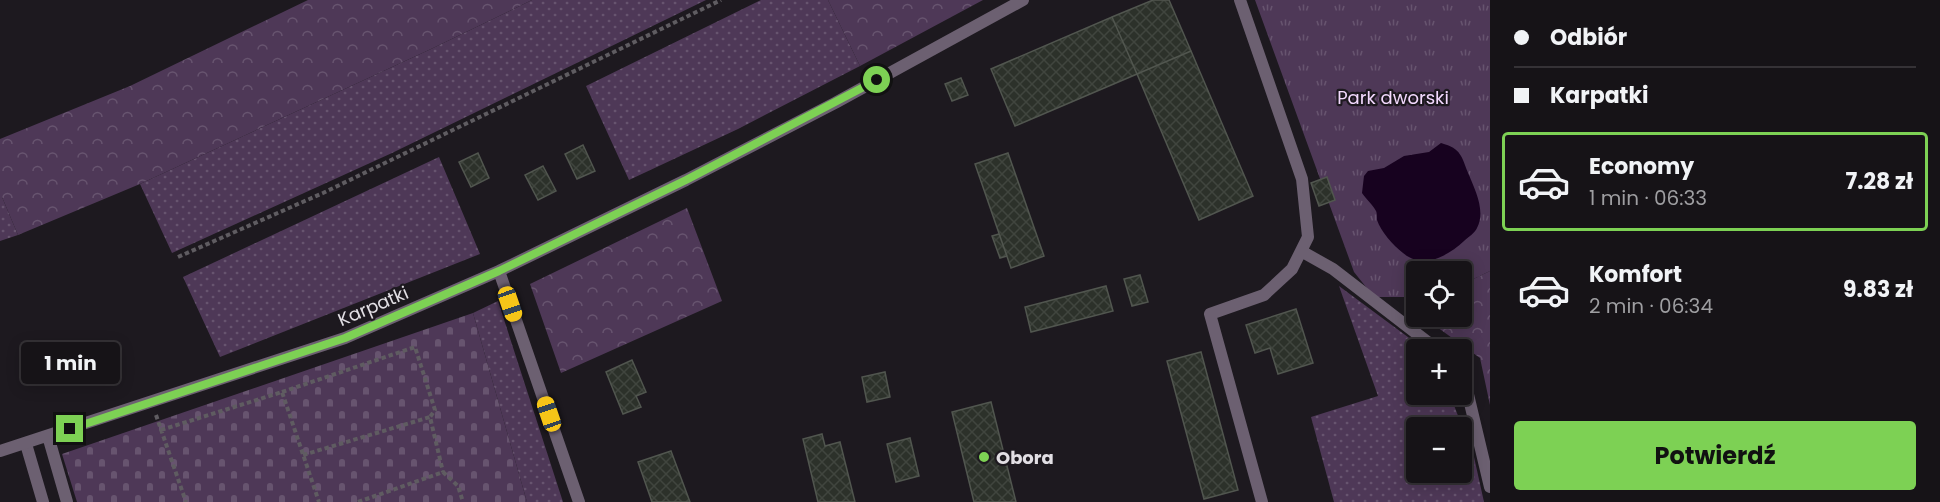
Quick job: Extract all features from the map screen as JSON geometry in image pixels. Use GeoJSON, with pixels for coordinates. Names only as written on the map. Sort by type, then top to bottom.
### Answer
{"type":"FeatureCollection","features":[{"type":"Feature","properties":{"kind":"street","name":"Karpatki"},"geometry":{"type":"LineString","coordinates":[[0,451],[345,338],[499,271],[686,180],[835,103],[1023,0]]}},
{"type":"Feature","properties":{"kind":"street"},"geometry":{"type":"LineString","coordinates":[[1240,0],[1302,179],[1308,237],[1292,269],[1264,295],[1210,314],[1262,502]]}},
{"type":"Feature","properties":{"kind":"street"},"geometry":{"type":"LineString","coordinates":[[1301,251],[1333,269],[1424,339]]}},
{"type":"Feature","properties":{"kind":"street"},"geometry":{"type":"LineString","coordinates":[[499,271],[579,502]]}},
{"type":"Feature","properties":{"kind":"street"},"geometry":{"type":"LineString","coordinates":[[1470,405],[1490,487]]}},
{"type":"Feature","properties":{"kind":"street"},"geometry":{"type":"LineString","coordinates":[[48,436],[67,502]]}},
{"type":"Feature","properties":{"kind":"street"},"geometry":{"type":"LineString","coordinates":[[26,444],[43,502]]}},
{"type":"Feature","properties":{"kind":"path"},"geometry":{"type":"LineString","coordinates":[[178,257],[323,193],[721,0]]}},
{"type":"Feature","properties":{"kind":"path"},"geometry":{"type":"LineString","coordinates":[[161,430],[415,347],[435,410],[430,417],[303,455]]}},
{"type":"Feature","properties":{"kind":"path"},"geometry":{"type":"LineString","coordinates":[[282,392],[319,502]]}},
{"type":"Feature","properties":{"kind":"path"},"geometry":{"type":"LineString","coordinates":[[156,415],[186,502]]}},
{"type":"Feature","properties":{"kind":"path"},"geometry":{"type":"LineString","coordinates":[[430,417],[442,472],[458,486],[463,502]]}},
{"type":"Feature","properties":{"kind":"path"},"geometry":{"type":"LineString","coordinates":[[358,502],[442,472]]}},
{"type":"Feature","properties":{"kind":"green space"},"geometry":{"type":"Polygon","coordinates":[[[308,0],[532,0],[140,184],[18,235],[2,197],[0,197],[0,139],[130,86],[308,0]]]}},
{"type":"Feature","properties":{"kind":"green space"},"geometry":{"type":"Polygon","coordinates":[[[532,0],[706,0],[392,153],[172,253],[140,184],[532,0]]]}},
{"type":"Feature","properties":{"kind":"green space"},"geometry":{"type":"Polygon","coordinates":[[[761,0],[828,0],[860,66],[738,129],[629,180],[586,86],[761,0]]]}},
{"type":"Feature","properties":{"kind":"green space"},"geometry":{"type":"Polygon","coordinates":[[[828,0],[983,0],[860,66],[828,0]]]}},
{"type":"Feature","properties":{"kind":"green space","name":"Park dworski"},"geometry":{"type":"Polygon","coordinates":[[[1255,0],[1490,0],[1490,271],[1472,280],[1472,261],[1406,261],[1406,297],[1374,297],[1354,272],[1255,0]]]}},
{"type":"Feature","properties":{"kind":"green space"},"geometry":{"type":"Polygon","coordinates":[[[439,157],[480,254],[220,357],[183,277],[439,157]]]}},
{"type":"Feature","properties":{"kind":"green space"},"geometry":{"type":"Polygon","coordinates":[[[0,197],[2,197],[18,235],[0,241],[0,197]]]}},
{"type":"Feature","properties":{"kind":"green space"},"geometry":{"type":"Polygon","coordinates":[[[687,208],[722,301],[561,373],[530,284],[687,208]]]}},
{"type":"Feature","properties":{"kind":"green space"},"geometry":{"type":"Polygon","coordinates":[[[1490,271],[1490,405],[1480,358],[1472,352],[1472,339],[1454,339],[1437,327],[1472,327],[1472,280],[1490,271]]]}},
{"type":"Feature","properties":{"kind":"green space"},"geometry":{"type":"Polygon","coordinates":[[[1339,286],[1411,339],[1406,339],[1406,405],[1454,405],[1459,417],[1406,417],[1406,483],[1472,483],[1472,452],[1484,502],[1334,502],[1311,417],[1378,396],[1339,286]]]}},
{"type":"Feature","properties":{"kind":"green space"},"geometry":{"type":"Polygon","coordinates":[[[498,301],[563,502],[527,502],[473,313],[498,301]]]}},
{"type":"Feature","properties":{"kind":"green space"},"geometry":{"type":"Polygon","coordinates":[[[473,313],[527,502],[77,502],[62,454],[473,313]]]}},
{"type":"Feature","properties":{"kind":"shaded area"},"geometry":{"type":"Polygon","coordinates":[[[1441,143],[1457,151],[1474,187],[1479,201],[1480,215],[1475,232],[1458,247],[1443,256],[1427,261],[1411,258],[1391,242],[1381,229],[1376,211],[1362,193],[1364,176],[1368,171],[1384,168],[1404,156],[1429,152],[1441,143]]]}},
{"type":"Feature","properties":{"kind":"building"},"geometry":{"type":"Polygon","coordinates":[[[1153,0],[1169,0],[1191,51],[1137,74],[1112,17],[1153,0]]]}},
{"type":"Feature","properties":{"kind":"building"},"geometry":{"type":"Polygon","coordinates":[[[1112,17],[1137,74],[1015,126],[991,69],[1112,17]]]}},
{"type":"Feature","properties":{"kind":"building"},"geometry":{"type":"Polygon","coordinates":[[[1191,51],[1253,196],[1199,220],[1137,74],[1191,51]]]}},
{"type":"Feature","properties":{"kind":"building"},"geometry":{"type":"Polygon","coordinates":[[[961,78],[968,95],[952,101],[945,84],[961,78]]]}},
{"type":"Feature","properties":{"kind":"building"},"geometry":{"type":"Polygon","coordinates":[[[583,145],[595,171],[577,179],[565,154],[583,145]]]}},
{"type":"Feature","properties":{"kind":"building"},"geometry":{"type":"Polygon","coordinates":[[[478,153],[489,178],[471,187],[459,162],[478,153]]]}},
{"type":"Feature","properties":{"kind":"building"},"geometry":{"type":"Polygon","coordinates":[[[1008,153],[1044,256],[1011,268],[975,164],[1008,153]]]}},
{"type":"Feature","properties":{"kind":"building"},"geometry":{"type":"Polygon","coordinates":[[[543,166],[556,191],[538,200],[525,175],[543,166]]]}},
{"type":"Feature","properties":{"kind":"building"},"geometry":{"type":"Polygon","coordinates":[[[1327,177],[1335,200],[1319,206],[1311,183],[1327,177]]]}},
{"type":"Feature","properties":{"kind":"building"},"geometry":{"type":"Polygon","coordinates":[[[999,234],[1007,256],[1000,258],[992,236],[999,234]]]}},
{"type":"Feature","properties":{"kind":"building"},"geometry":{"type":"Polygon","coordinates":[[[1140,275],[1148,302],[1132,306],[1124,279],[1140,275]]]}},
{"type":"Feature","properties":{"kind":"building"},"geometry":{"type":"Polygon","coordinates":[[[1106,286],[1113,311],[1031,332],[1025,307],[1106,286]]]}},
{"type":"Feature","properties":{"kind":"building"},"geometry":{"type":"Polygon","coordinates":[[[1296,309],[1313,363],[1278,374],[1270,348],[1255,353],[1246,325],[1296,309]]]}},
{"type":"Feature","properties":{"kind":"building"},"geometry":{"type":"Polygon","coordinates":[[[1201,352],[1238,490],[1204,499],[1167,361],[1201,352]]]}},
{"type":"Feature","properties":{"kind":"building"},"geometry":{"type":"Polygon","coordinates":[[[632,360],[646,392],[636,396],[641,407],[623,414],[606,372],[632,360]]]}},
{"type":"Feature","properties":{"kind":"building"},"geometry":{"type":"Polygon","coordinates":[[[885,372],[890,397],[867,402],[862,377],[885,372]]]}},
{"type":"Feature","properties":{"kind":"building","name":"Obora"},"geometry":{"type":"Polygon","coordinates":[[[991,402],[1016,502],[974,502],[952,412],[991,402]]]}},
{"type":"Feature","properties":{"kind":"building"},"geometry":{"type":"Polygon","coordinates":[[[822,434],[825,446],[840,442],[855,502],[818,502],[803,439],[822,434]]]}},
{"type":"Feature","properties":{"kind":"building"},"geometry":{"type":"Polygon","coordinates":[[[910,438],[919,476],[896,482],[887,444],[910,438]]]}},
{"type":"Feature","properties":{"kind":"building"},"geometry":{"type":"Polygon","coordinates":[[[671,451],[690,502],[652,502],[638,462],[671,451]]]}},
{"type":"Feature","properties":{"kind":"place","name":"Obora"},"geometry":{"type":"Point","coordinates":[984,457]}},
{"type":"Feature","properties":{"kind":"route"},"geometry":{"type":"LineString","coordinates":[[70,429],[345,338],[499,271],[686,180],[877,80]]}}]}
